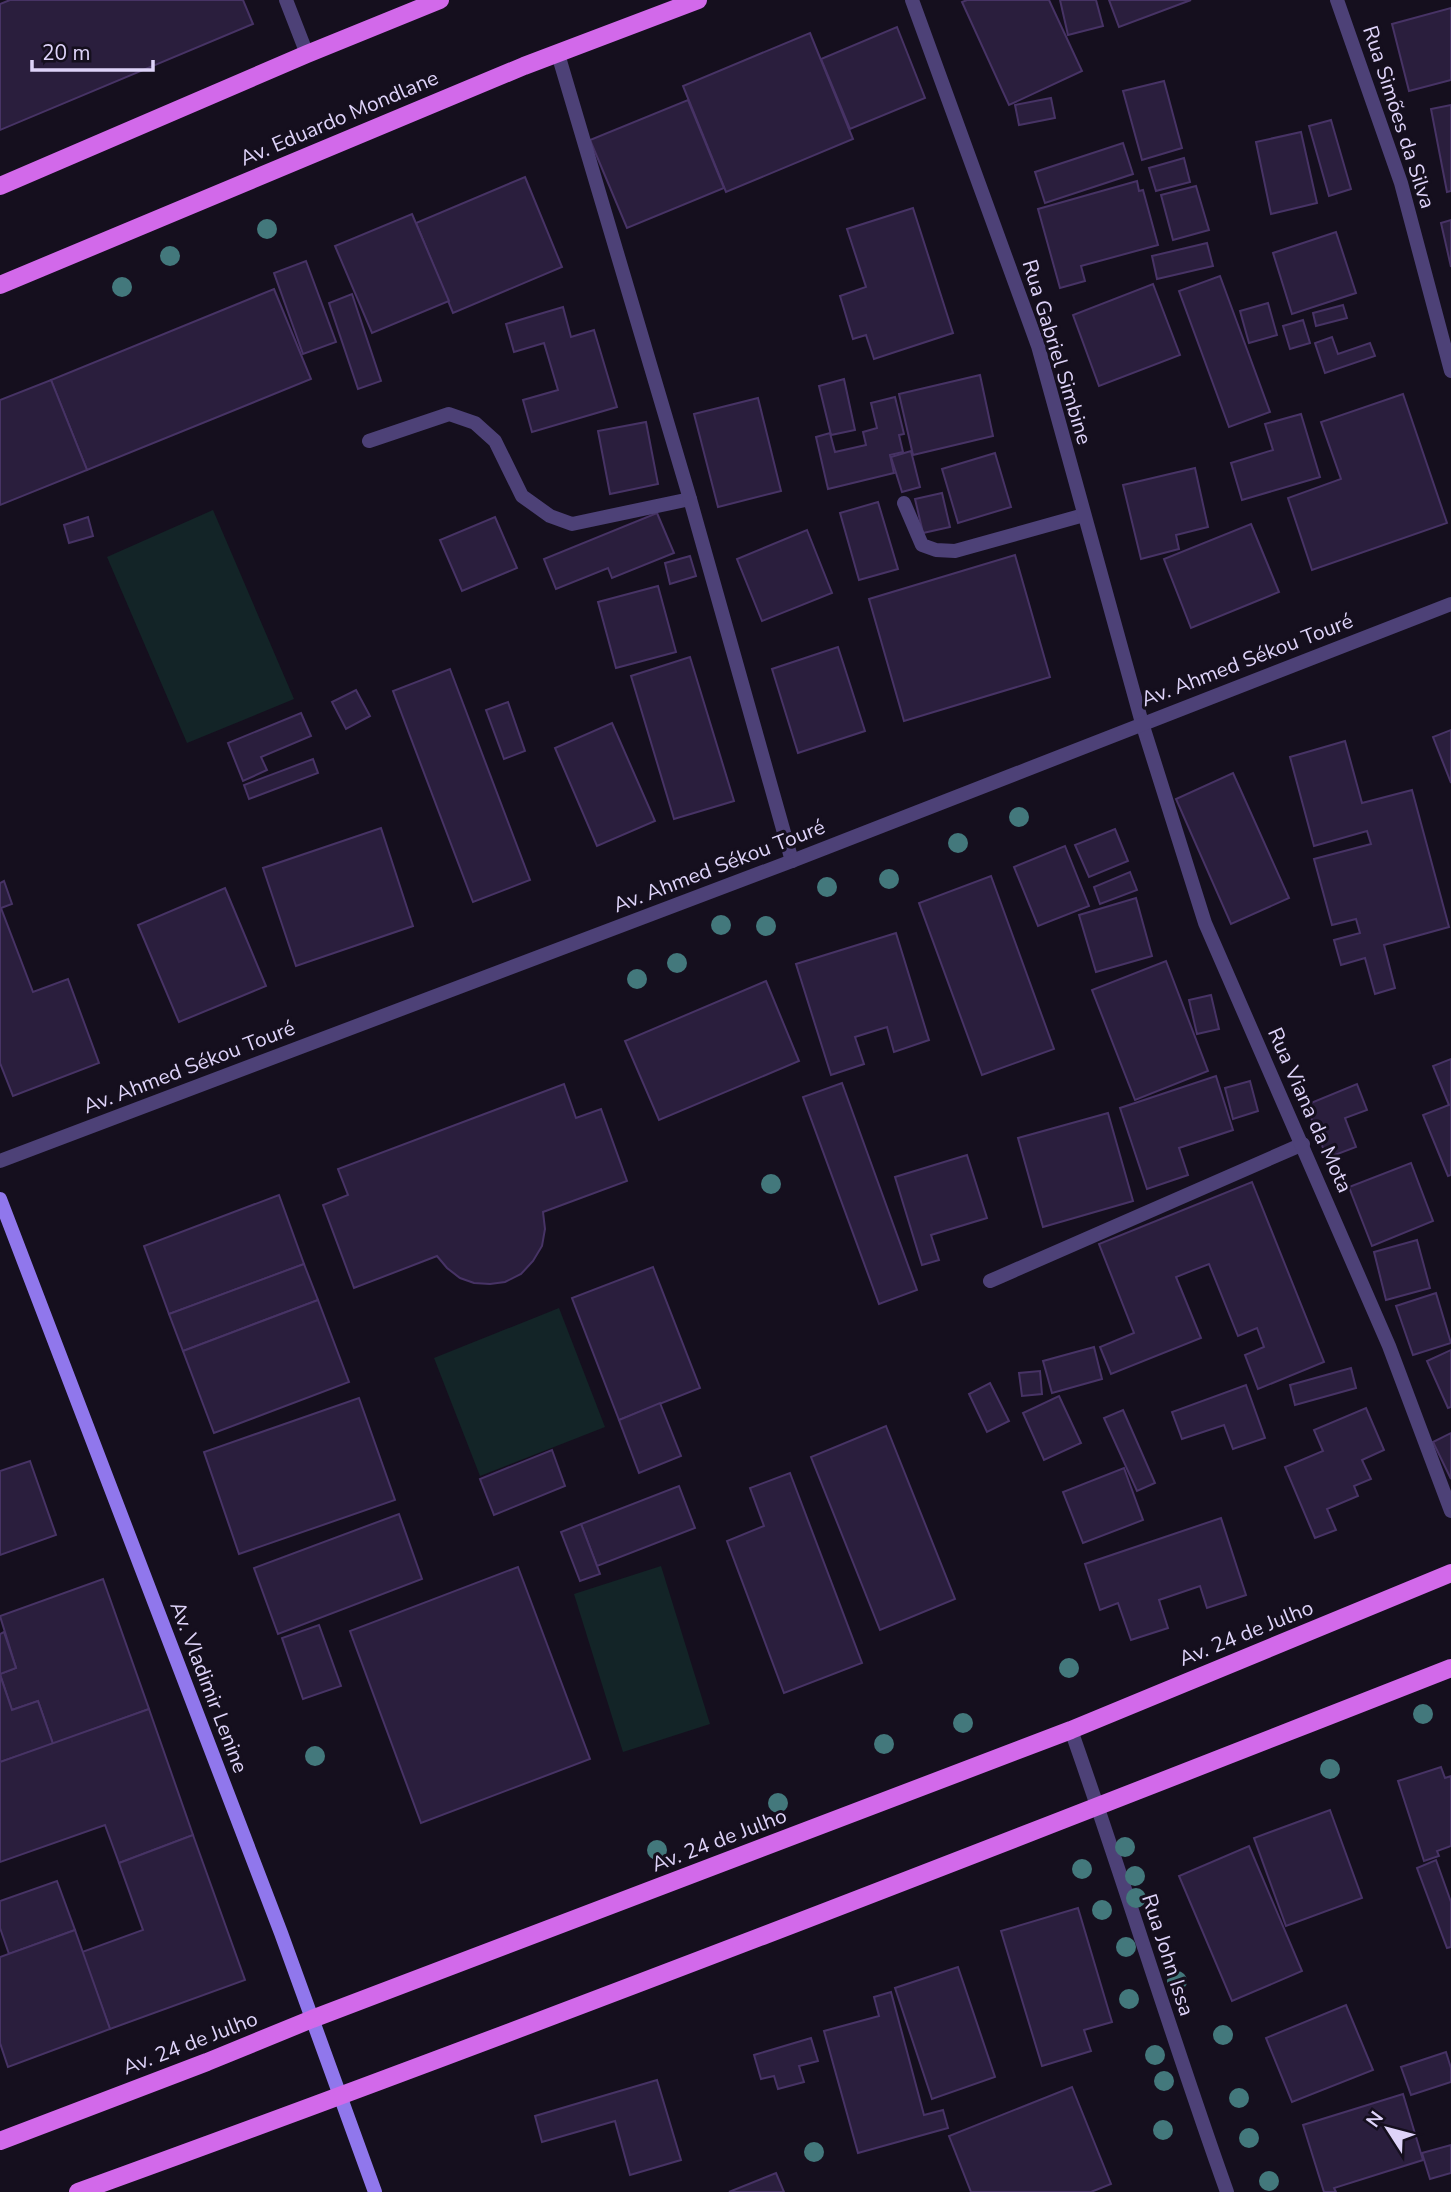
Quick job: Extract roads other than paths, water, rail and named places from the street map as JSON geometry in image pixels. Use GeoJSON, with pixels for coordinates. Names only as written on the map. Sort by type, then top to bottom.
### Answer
{"type":"FeatureCollection","features":[{"type":"Feature","properties":{"kind":"main road"},"geometry":{"type":"LineString","coordinates":[[0,186],[440,0]]}},
{"type":"Feature","properties":{"kind":"main road","name":"Av. Eduardo Mondlane"},"geometry":{"type":"LineString","coordinates":[[0,285],[500,76],[698,0]]}},
{"type":"Feature","properties":{"kind":"main road","name":"Av. Vladimir Lenine"},"geometry":{"type":"LineString","coordinates":[[0,1199],[312,2019],[375,2192]]}},
{"type":"Feature","properties":{"kind":"main road","name":"Av. 24 de Julho"},"geometry":{"type":"LineString","coordinates":[[0,2141],[312,2019],[1071,1730],[1451,1573]]}},
{"type":"Feature","properties":{"kind":"main road"},"geometry":{"type":"LineString","coordinates":[[78,2192],[339,2098],[1098,1807],[1451,1668]]}},
{"type":"Feature","properties":{"kind":"street"},"geometry":{"type":"LineString","coordinates":[[286,0],[307,54]]}},
{"type":"Feature","properties":{"kind":"street","name":"Rua Gabriel Simbine"},"geometry":{"type":"LineString","coordinates":[[912,0],[1038,346],[1142,723]]}},
{"type":"Feature","properties":{"kind":"street","name":"Rua Simões da Silva"},"geometry":{"type":"LineString","coordinates":[[1337,0],[1401,183],[1451,371]]}},
{"type":"Feature","properties":{"kind":"street"},"geometry":{"type":"LineString","coordinates":[[558,54],[690,499],[792,861]]}},
{"type":"Feature","properties":{"kind":"street"},"geometry":{"type":"LineString","coordinates":[[369,442],[449,414],[475,423],[495,441],[522,496],[550,516],[572,524],[690,499]]}},
{"type":"Feature","properties":{"kind":"street"},"geometry":{"type":"LineString","coordinates":[[904,503],[922,545],[936,550],[956,551],[1084,515]]}},
{"type":"Feature","properties":{"kind":"street","name":"Av. Ahmed Sékou Touré"},"geometry":{"type":"LineString","coordinates":[[0,1161],[792,861],[1451,604]]}},
{"type":"Feature","properties":{"kind":"street","name":"Rua Viana da Mota"},"geometry":{"type":"LineString","coordinates":[[1142,723],[1205,923],[1390,1346],[1451,1511]]}},
{"type":"Feature","properties":{"kind":"street"},"geometry":{"type":"LineString","coordinates":[[990,1281],[1303,1144]]}},
{"type":"Feature","properties":{"kind":"street","name":"Rua John Issa"},"geometry":{"type":"LineString","coordinates":[[1071,1730],[1181,2065],[1227,2192]]}}]}
